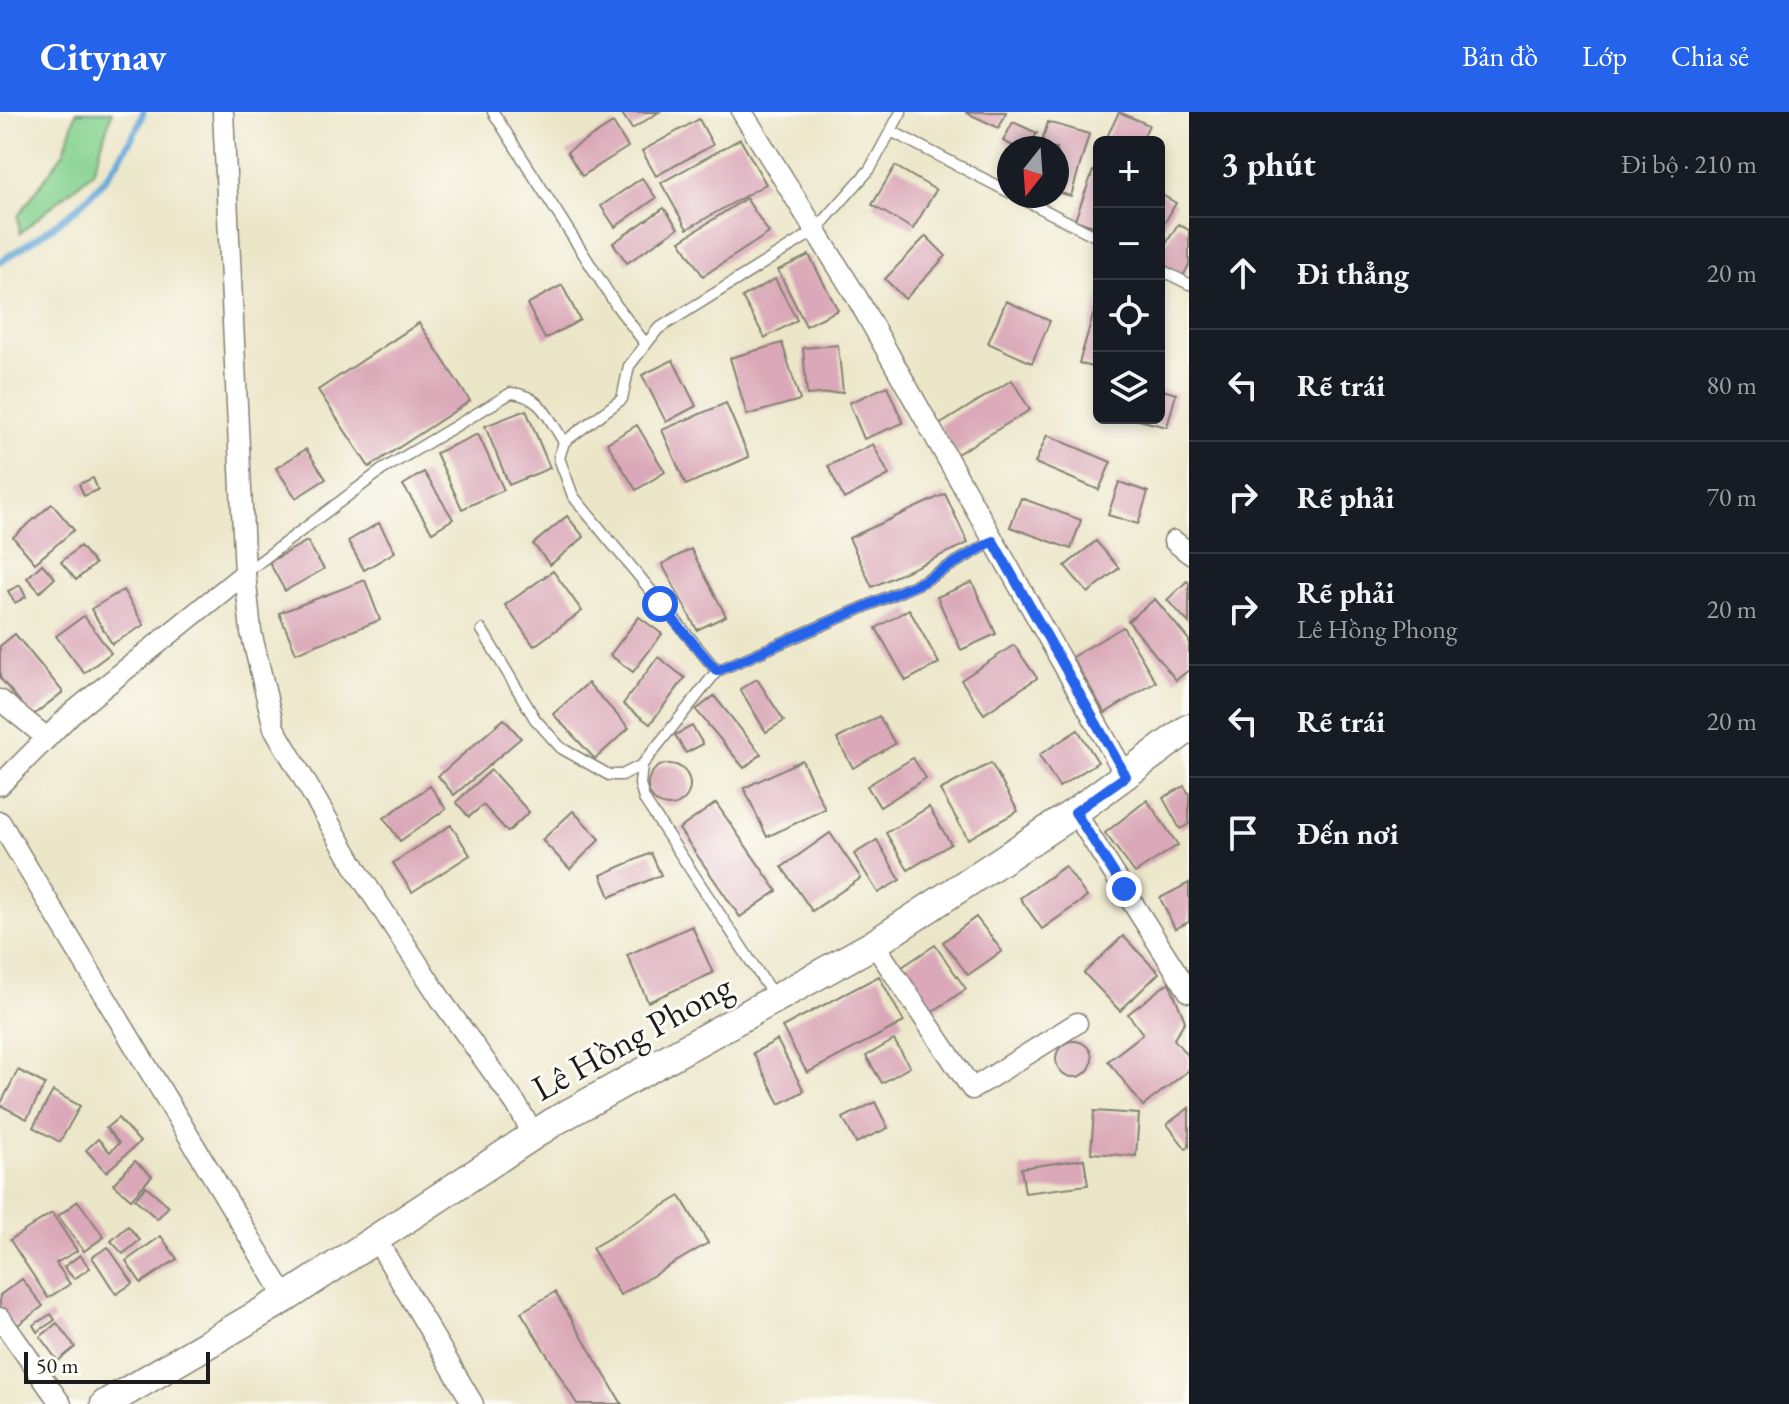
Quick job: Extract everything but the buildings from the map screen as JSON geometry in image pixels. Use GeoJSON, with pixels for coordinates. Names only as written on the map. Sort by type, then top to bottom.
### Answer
{"type":"FeatureCollection","features":[{"type":"Feature","properties":{"kind":"street"},"geometry":{"type":"LineString","coordinates":[[223,112],[245,573],[251,632],[274,728],[358,872],[534,1135]]}},
{"type":"Feature","properties":{"kind":"street"},"geometry":{"type":"LineString","coordinates":[[742,112],[856,296],[1126,776]]}},
{"type":"Feature","properties":{"kind":"street"},"geometry":{"type":"LineString","coordinates":[[0,785],[72,713],[245,573]]}},
{"type":"Feature","properties":{"kind":"street"},"geometry":{"type":"LineString","coordinates":[[0,700],[47,738]]}},
{"type":"Feature","properties":{"kind":"street","name":"Lê Hồng Phong"},"geometry":{"type":"LineString","coordinates":[[105,1404],[286,1298],[555,1121],[874,944],[1075,812],[1187,733]]}},
{"type":"Feature","properties":{"kind":"street"},"geometry":{"type":"LineString","coordinates":[[1075,812],[1189,992]]}},
{"type":"Feature","properties":{"kind":"street"},"geometry":{"type":"LineString","coordinates":[[0,822],[286,1298]]}},
{"type":"Feature","properties":{"kind":"street"},"geometry":{"type":"LineString","coordinates":[[874,944],[972,1089],[1077,1023]]}},
{"type":"Feature","properties":{"kind":"street"},"geometry":{"type":"LineString","coordinates":[[376,1239],[473,1404]]}},
{"type":"Feature","properties":{"kind":"street"},"geometry":{"type":"LineString","coordinates":[[0,1318],[61,1404]]}},
{"type":"Feature","properties":{"kind":"lane"},"geometry":{"type":"LineString","coordinates":[[493,112],[616,305],[645,343]]}},
{"type":"Feature","properties":{"kind":"lane"},"geometry":{"type":"LineString","coordinates":[[717,671],[573,496],[559,458],[564,442],[622,399],[629,366],[658,329],[815,231],[870,169],[901,112]]}},
{"type":"Feature","properties":{"kind":"lane"},"geometry":{"type":"LineString","coordinates":[[891,131],[997,186]]}},
{"type":"Feature","properties":{"kind":"lane"},"geometry":{"type":"LineString","coordinates":[[1040,208],[1093,235]]}},
{"type":"Feature","properties":{"kind":"lane"},"geometry":{"type":"LineString","coordinates":[[1165,272],[1189,284]]}},
{"type":"Feature","properties":{"kind":"lane"},"geometry":{"type":"LineString","coordinates":[[245,573],[382,470],[511,393],[527,394],[542,408],[564,442]]}},
{"type":"Feature","properties":{"kind":"lane"},"geometry":{"type":"LineString","coordinates":[[482,630],[535,719],[561,748],[609,775],[622,775],[642,765],[717,671],[922,582],[993,541]]}},
{"type":"Feature","properties":{"kind":"lane"},"geometry":{"type":"LineString","coordinates":[[642,765],[640,784],[644,799],[776,999]]}},
{"type":"Feature","properties":{"kind":"green space"},"geometry":{"type":"Polygon","coordinates":[[[76,112],[112,112],[93,172],[20,233],[18,216],[64,152],[76,112]]]}},
{"type":"Feature","properties":{"kind":"waterway"},"geometry":{"type":"LineString","coordinates":[[0,262],[87,199],[115,166],[143,112]]}},
{"type":"Feature","properties":{"kind":"route"},"geometry":{"type":"LineString","coordinates":[[660,604],[717,671],[922,582],[993,541],[1126,776],[1075,812],[1124,889]]}}]}
